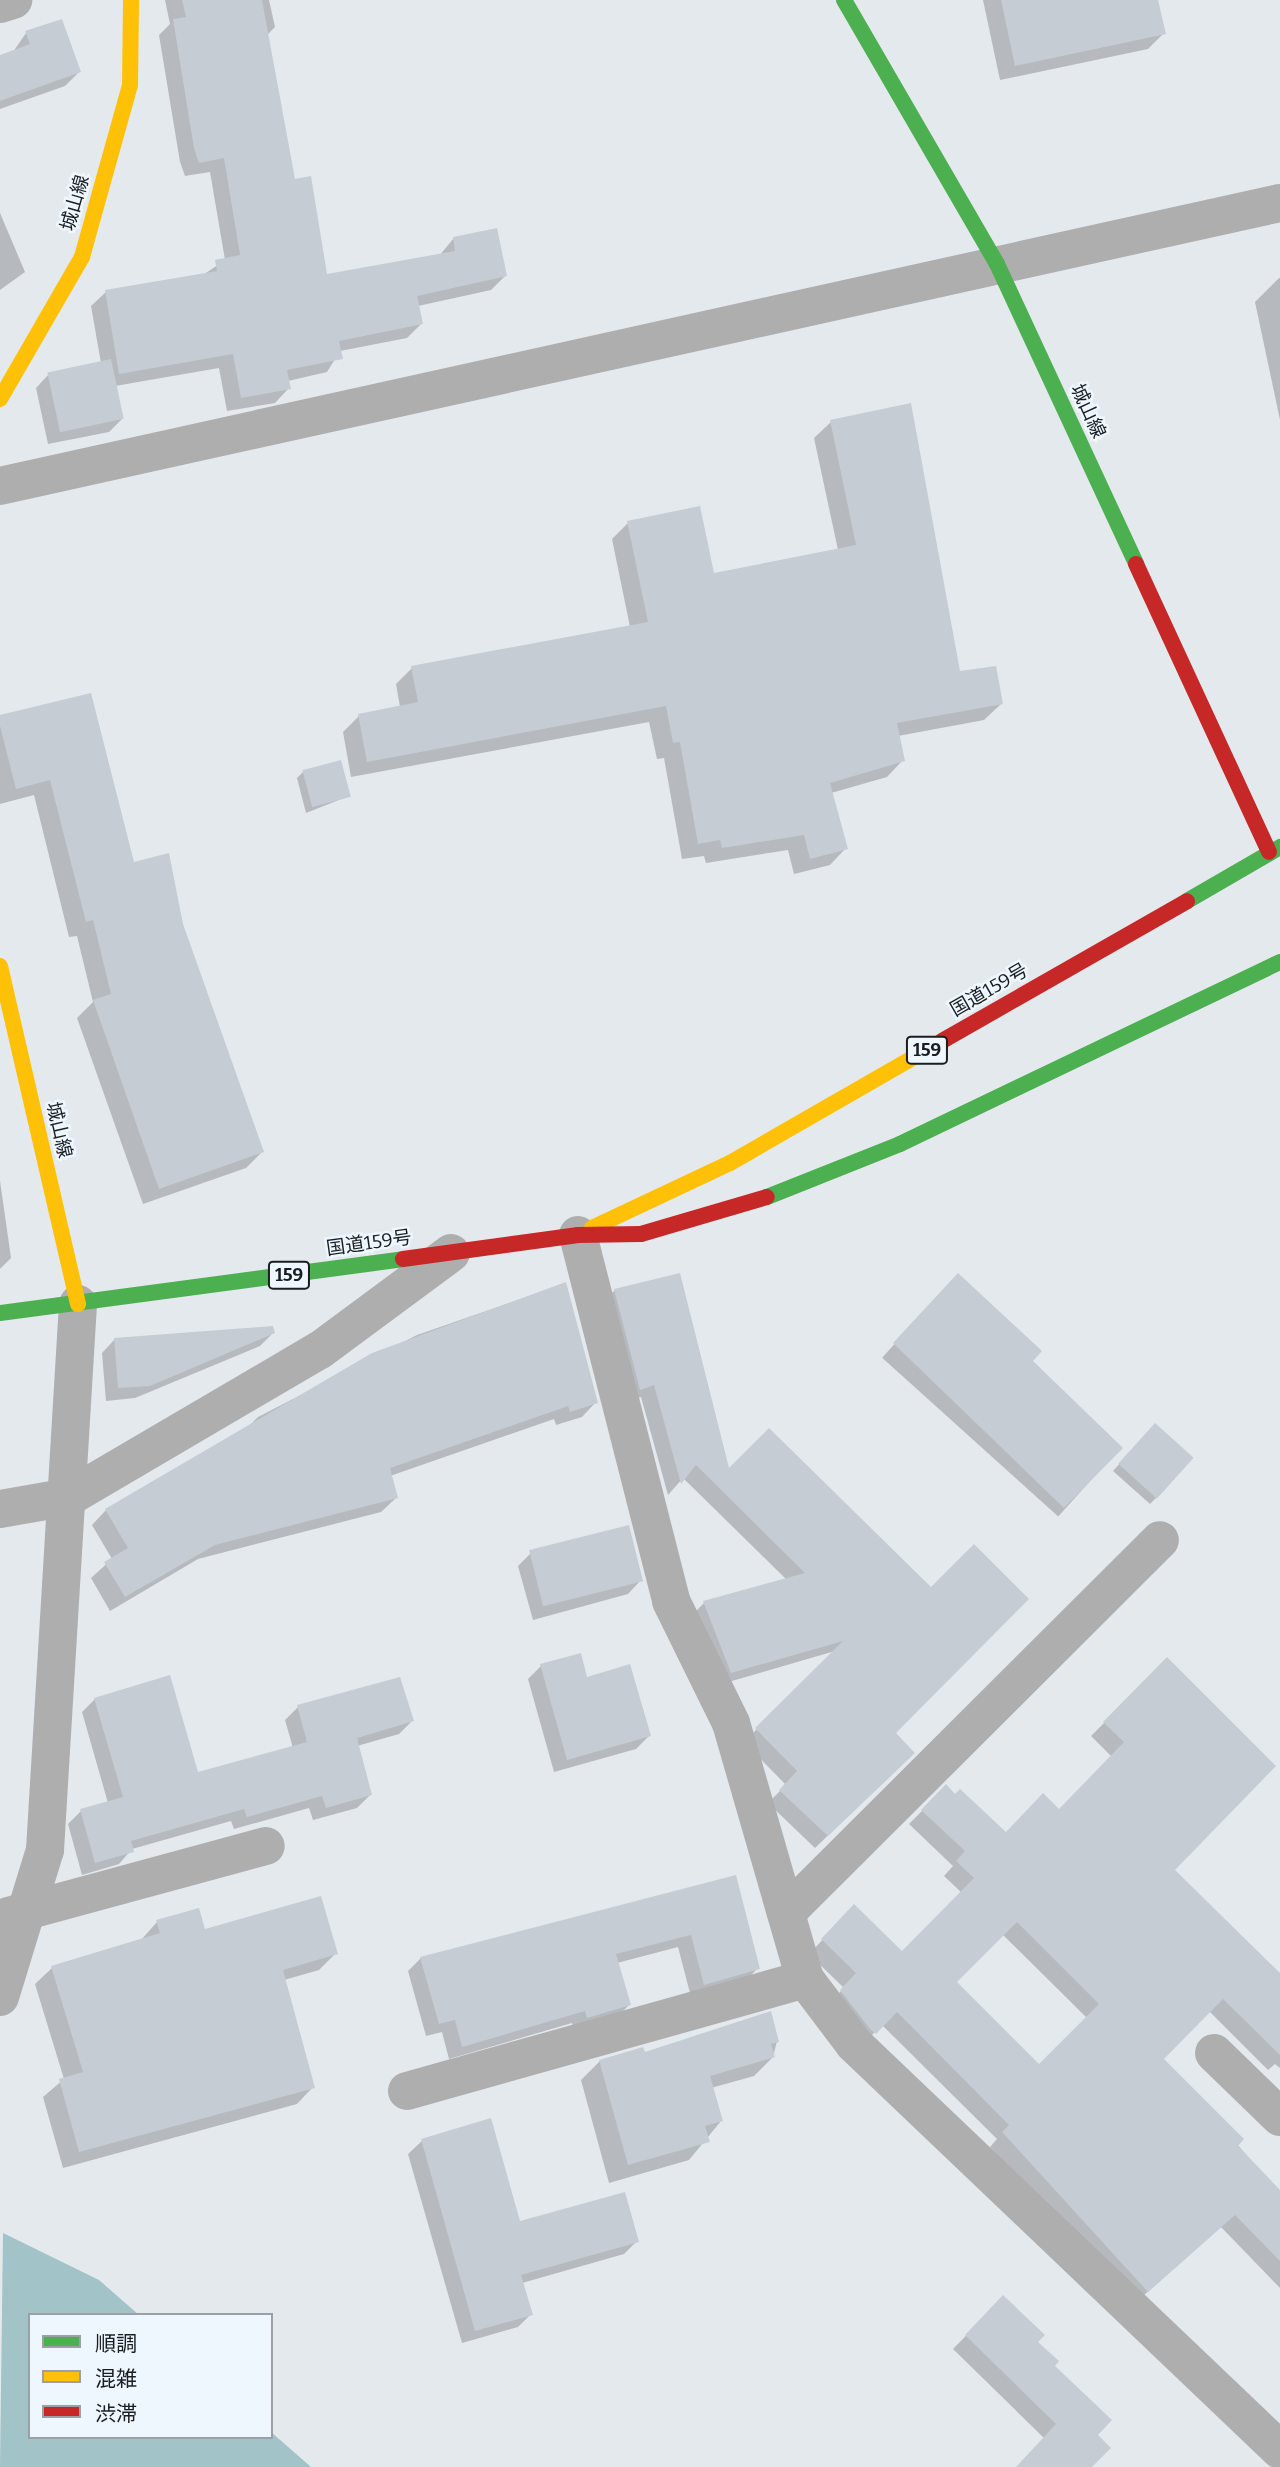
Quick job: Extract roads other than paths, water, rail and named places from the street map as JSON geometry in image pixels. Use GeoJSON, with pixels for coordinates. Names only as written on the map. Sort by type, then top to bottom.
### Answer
{"type":"FeatureCollection","features":[{"type":"Feature","properties":{"kind":"main road","name":"城山線"},"geometry":{"type":"LineString","coordinates":[[0,399],[82,257],[130,85],[131,0]]}},
{"type":"Feature","properties":{"kind":"main road","name":"城山線"},"geometry":{"type":"LineString","coordinates":[[844,0],[997,264],[1275,850],[1280,875]]}},
{"type":"Feature","properties":{"kind":"main road","name":"国道159号"},"geometry":{"type":"LineString","coordinates":[[578,1235],[730,1163],[1275,850]]}},
{"type":"Feature","properties":{"kind":"main road","name":"国道159号"},"geometry":{"type":"LineString","coordinates":[[0,1313],[578,1235],[641,1234],[799,1189],[1280,962]]}},
{"type":"Feature","properties":{"kind":"main road","name":"城山線"},"geometry":{"type":"LineString","coordinates":[[0,966],[4,1005],[78,1304]]}},
{"type":"Feature","properties":{"kind":"street"},"geometry":{"type":"LineString","coordinates":[[0,4],[13,0]]}},
{"type":"Feature","properties":{"kind":"street"},"geometry":{"type":"LineString","coordinates":[[0,486],[1280,203]]}},
{"type":"Feature","properties":{"kind":"street"},"geometry":{"type":"LineString","coordinates":[[578,1235],[671,1601],[731,1723],[805,1979],[853,2044],[1280,2451]]}},
{"type":"Feature","properties":{"kind":"street"},"geometry":{"type":"LineString","coordinates":[[0,1509],[69,1497],[320,1350],[451,1253]]}},
{"type":"Feature","properties":{"kind":"street"},"geometry":{"type":"LineString","coordinates":[[0,1997],[13,1914],[45,1850],[69,1497],[78,1304]]}},
{"type":"Feature","properties":{"kind":"street"},"geometry":{"type":"LineString","coordinates":[[786,1913],[1160,1540]]}},
{"type":"Feature","properties":{"kind":"street"},"geometry":{"type":"LineString","coordinates":[[13,1914],[266,1846]]}},
{"type":"Feature","properties":{"kind":"street"},"geometry":{"type":"LineString","coordinates":[[407,2091],[805,1979]]}},
{"type":"Feature","properties":{"kind":"street"},"geometry":{"type":"LineString","coordinates":[[1214,2053],[1280,2117]]}},
{"type":"Feature","properties":{"kind":"water"},"geometry":{"type":"Polygon","coordinates":[[[3,2233],[99,2280],[137,2313],[28,2313],[28,2439],[273,2439],[273,2434],[311,2467],[0,2467],[3,2233]]]}}]}
